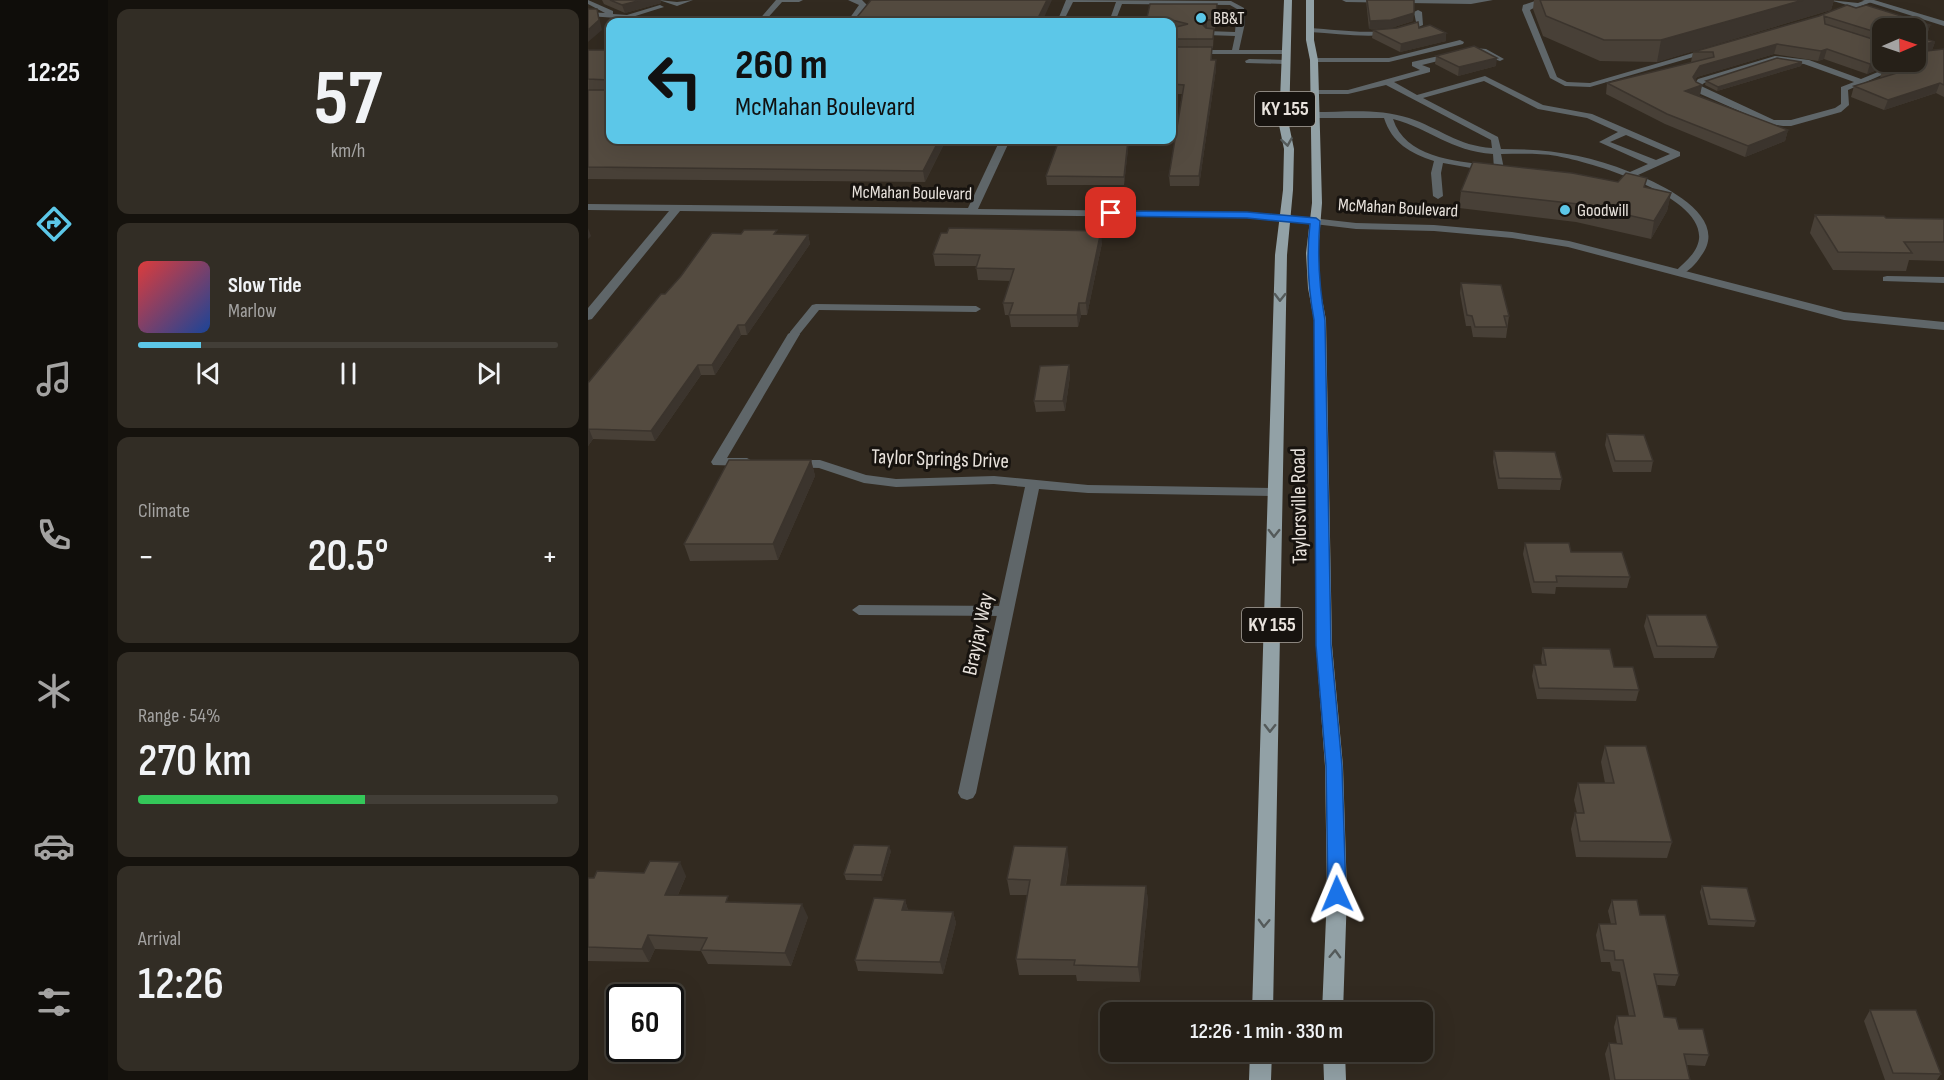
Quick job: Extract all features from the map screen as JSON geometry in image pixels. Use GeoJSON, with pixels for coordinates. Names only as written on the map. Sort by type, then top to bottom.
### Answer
{"type":"FeatureCollection","features":[{"type":"Feature","properties":{"kind":"main road","name":"Taylorsville Road"},"geometry":{"type":"LineString","coordinates":[[1262,1002],[1281,255],[1289,149],[1284,124],[1288,0]]}},
{"type":"Feature","properties":{"kind":"main road","name":"Taylorsville Road"},"geometry":{"type":"LineString","coordinates":[[1310,0],[1315,92],[1316,221],[1312,253],[1314,288],[1320,320],[1324,645],[1334,766],[1337,894],[1333,1002]]}},
{"type":"Feature","properties":{"kind":"main road"},"geometry":{"type":"LineString","coordinates":[[1260,1080],[1261,1062]]}},
{"type":"Feature","properties":{"kind":"main road"},"geometry":{"type":"LineString","coordinates":[[1334,1062],[1335,1080]]}},
{"type":"Feature","properties":{"kind":"street"},"geometry":{"type":"LineString","coordinates":[[1865,2],[1944,24]]}},
{"type":"Feature","properties":{"kind":"street"},"geometry":{"type":"LineString","coordinates":[[972,211],[1003,144]]}},
{"type":"Feature","properties":{"kind":"street","name":"McMahan Boulevard"},"geometry":{"type":"LineString","coordinates":[[588,207],[1247,215],[1512,235],[1569,244],[1680,272],[1764,297],[1844,316],[1944,326]]}},
{"type":"Feature","properties":{"kind":"street"},"geometry":{"type":"LineString","coordinates":[[588,316],[676,209]]}},
{"type":"Feature","properties":{"kind":"street","name":"Taylor Springs Drive"},"geometry":{"type":"LineString","coordinates":[[794,334],[718,462],[820,464],[864,479],[896,483],[994,480],[1088,489],[1275,492]]}},
{"type":"Feature","properties":{"kind":"street","name":"Brayjay Way"},"geometry":{"type":"LineString","coordinates":[[967,793],[1033,484]]}},
{"type":"Feature","properties":{"kind":"lane"},"geometry":{"type":"LineString","coordinates":[[627,18],[661,3],[677,4],[689,0]]}},
{"type":"Feature","properties":{"kind":"lane"},"geometry":{"type":"LineString","coordinates":[[764,18],[780,0],[799,0]]}},
{"type":"Feature","properties":{"kind":"lane"},"geometry":{"type":"LineString","coordinates":[[852,0],[859,1],[863,5],[854,18]]}},
{"type":"Feature","properties":{"kind":"lane"},"geometry":{"type":"LineString","coordinates":[[1062,18],[1070,0],[1230,3],[1240,8],[1241,23],[1234,52]]}},
{"type":"Feature","properties":{"kind":"lane"},"geometry":{"type":"LineString","coordinates":[[1347,0],[1471,2],[1489,0]]}},
{"type":"Feature","properties":{"kind":"lane"},"geometry":{"type":"LineString","coordinates":[[1544,0],[1530,4],[1526,10],[1554,78],[1564,84],[1590,85],[1724,47]]}},
{"type":"Feature","properties":{"kind":"lane"},"geometry":{"type":"LineString","coordinates":[[1833,0],[1865,2]]}},
{"type":"Feature","properties":{"kind":"lane"},"geometry":{"type":"LineString","coordinates":[[588,1],[613,18]]}},
{"type":"Feature","properties":{"kind":"lane"},"geometry":{"type":"LineString","coordinates":[[1113,18],[1119,2]]}},
{"type":"Feature","properties":{"kind":"lane"},"geometry":{"type":"LineString","coordinates":[[1834,15],[1865,2]]}},
{"type":"Feature","properties":{"kind":"lane"},"geometry":{"type":"LineString","coordinates":[[1310,30],[1407,29],[1420,23],[1418,12]]}},
{"type":"Feature","properties":{"kind":"lane"},"geometry":{"type":"LineString","coordinates":[[588,14],[609,18]]}},
{"type":"Feature","properties":{"kind":"lane"},"geometry":{"type":"LineString","coordinates":[[1207,33],[1237,34]]}},
{"type":"Feature","properties":{"kind":"lane"},"geometry":{"type":"LineString","coordinates":[[1314,60],[1389,60],[1460,42]]}},
{"type":"Feature","properties":{"kind":"lane"},"geometry":{"type":"LineString","coordinates":[[1315,92],[1348,92],[1387,82],[1427,70],[1415,64],[1474,50],[1483,51],[1500,59]]}},
{"type":"Feature","properties":{"kind":"lane"},"geometry":{"type":"LineString","coordinates":[[1176,52],[1234,52],[1286,57]]}},
{"type":"Feature","properties":{"kind":"lane"},"geometry":{"type":"LineString","coordinates":[[1176,60],[1286,57]]}},
{"type":"Feature","properties":{"kind":"lane"},"geometry":{"type":"LineString","coordinates":[[1860,81],[1796,59],[1775,58],[1701,81],[1697,86],[1699,90],[1772,122],[1791,123],[1838,110],[1845,105],[1844,89],[1882,72]]}},
{"type":"Feature","properties":{"kind":"lane"},"geometry":{"type":"LineString","coordinates":[[1417,97],[1485,78],[1541,107],[1589,116],[1677,154],[1629,176]]}},
{"type":"Feature","properties":{"kind":"lane"},"geometry":{"type":"LineString","coordinates":[[1387,82],[1495,139],[1499,170]]}},
{"type":"Feature","properties":{"kind":"lane"},"geometry":{"type":"LineString","coordinates":[[1315,115],[1388,116],[1416,124],[1444,141],[1464,147],[1497,152],[1535,151],[1580,157],[1629,176],[1682,202],[1702,225],[1705,234],[1702,246],[1696,257],[1680,272]]}},
{"type":"Feature","properties":{"kind":"lane"},"geometry":{"type":"LineString","coordinates":[[1388,116],[1394,134],[1406,144],[1430,157],[1510,171]]}},
{"type":"Feature","properties":{"kind":"lane"},"geometry":{"type":"LineString","coordinates":[[1626,132],[1603,142],[1654,163]]}},
{"type":"Feature","properties":{"kind":"lane"},"geometry":{"type":"LineString","coordinates":[[1437,196],[1436,173],[1439,159]]}},
{"type":"Feature","properties":{"kind":"lane"},"geometry":{"type":"LineString","coordinates":[[1887,279],[1944,280]]}},
{"type":"Feature","properties":{"kind":"lane"},"geometry":{"type":"LineString","coordinates":[[794,334],[816,307],[976,309]]}},
{"type":"Feature","properties":{"kind":"lane"},"geometry":{"type":"LineString","coordinates":[[859,610],[1006,612]]}},
{"type":"Feature","properties":{"kind":"building"},"geometry":{"type":"Polygon","coordinates":[[[610,0],[641,0],[622,5],[610,0]]]}},
{"type":"Feature","properties":{"kind":"building"},"geometry":{"type":"Polygon","coordinates":[[[871,0],[1047,0],[1038,18],[856,18],[871,0]]]}},
{"type":"Feature","properties":{"kind":"building"},"geometry":{"type":"Polygon","coordinates":[[[1367,0],[1414,0],[1414,13],[1391,20],[1370,21],[1367,0]]]}},
{"type":"Feature","properties":{"kind":"building"},"geometry":{"type":"Polygon","coordinates":[[[1540,0],[1803,0],[1661,40],[1604,40],[1546,16],[1540,0]]]}},
{"type":"Feature","properties":{"kind":"building"},"geometry":{"type":"Polygon","coordinates":[[[1150,4],[1217,4],[1215,20],[1201,23],[1206,28],[1214,29],[1213,39],[1176,39],[1176,27],[1188,24],[1176,21],[1176,18],[1147,18],[1150,4]]]}},
{"type":"Feature","properties":{"kind":"building"},"geometry":{"type":"Polygon","coordinates":[[[1847,5],[1856,8],[1866,5],[1908,18],[1872,18],[1872,31],[1824,16],[1825,24],[1872,39],[1872,63],[1870,64],[1827,49],[1821,51],[1777,44],[1700,66],[1693,77],[1702,85],[1685,91],[1788,130],[1748,146],[1667,114],[1607,83],[1714,57],[1713,52],[1693,52],[1819,16],[1847,5]]]}},
{"type":"Feature","properties":{"kind":"building"},"geometry":{"type":"Polygon","coordinates":[[[588,9],[597,9],[599,20],[588,30],[588,9]]]}},
{"type":"Feature","properties":{"kind":"building"},"geometry":{"type":"Polygon","coordinates":[[[1418,22],[1419,28],[1430,25],[1446,33],[1401,44],[1373,30],[1397,28],[1418,22]]]}},
{"type":"Feature","properties":{"kind":"building"},"geometry":{"type":"Polygon","coordinates":[[[1474,46],[1497,58],[1459,67],[1436,56],[1474,46]]]}},
{"type":"Feature","properties":{"kind":"building"},"geometry":{"type":"Polygon","coordinates":[[[1176,47],[1212,47],[1211,60],[1216,60],[1199,176],[1169,176],[1176,144],[1184,85],[1176,84],[1176,47]]]}},
{"type":"Feature","properties":{"kind":"building"},"geometry":{"type":"Polygon","coordinates":[[[1944,49],[1944,85],[1940,83],[1888,100],[1854,86],[1897,73],[1894,72],[1926,72],[1926,51],[1944,49]]]}},
{"type":"Feature","properties":{"kind":"building"},"geometry":{"type":"Polygon","coordinates":[[[588,50],[606,50],[606,80],[588,79],[588,50]]]}},
{"type":"Feature","properties":{"kind":"building"},"geometry":{"type":"Polygon","coordinates":[[[1777,58],[1802,62],[1718,87],[1706,81],[1777,58]]]}},
{"type":"Feature","properties":{"kind":"building"},"geometry":{"type":"Polygon","coordinates":[[[588,90],[606,90],[606,144],[937,144],[923,171],[588,167],[588,90]]]}},
{"type":"Feature","properties":{"kind":"building"},"geometry":{"type":"Polygon","coordinates":[[[1058,144],[1128,144],[1124,177],[1046,176],[1058,144]]]}},
{"type":"Feature","properties":{"kind":"building"},"geometry":{"type":"Polygon","coordinates":[[[1473,162],[1572,173],[1618,182],[1626,173],[1647,178],[1644,187],[1671,193],[1654,221],[1578,204],[1461,191],[1473,162]]]}},
{"type":"Feature","properties":{"kind":"building"},"geometry":{"type":"Polygon","coordinates":[[[1815,215],[1944,219],[1944,242],[1904,242],[1912,253],[1838,252],[1815,215]]]}},
{"type":"Feature","properties":{"kind":"building"},"geometry":{"type":"Polygon","coordinates":[[[949,228],[1101,231],[1086,303],[1079,303],[1077,315],[1009,315],[1013,303],[1003,303],[1014,269],[976,268],[980,255],[933,254],[941,233],[947,233],[949,228]]]}},
{"type":"Feature","properties":{"kind":"building"},"geometry":{"type":"Polygon","coordinates":[[[744,230],[777,230],[774,234],[808,235],[745,325],[738,325],[712,365],[698,365],[651,431],[589,429],[588,431],[588,383],[661,294],[665,294],[681,276],[712,233],[741,234],[744,230]]]}},
{"type":"Feature","properties":{"kind":"building"},"geometry":{"type":"Polygon","coordinates":[[[1461,283],[1501,285],[1509,316],[1504,316],[1507,327],[1475,327],[1472,316],[1467,315],[1461,283]]]}},
{"type":"Feature","properties":{"kind":"building"},"geometry":{"type":"Polygon","coordinates":[[[1069,365],[1063,401],[1034,401],[1040,366],[1069,365]]]}},
{"type":"Feature","properties":{"kind":"building"},"geometry":{"type":"Polygon","coordinates":[[[1607,434],[1644,435],[1653,461],[1615,461],[1607,434]]]}},
{"type":"Feature","properties":{"kind":"building"},"geometry":{"type":"Polygon","coordinates":[[[1494,451],[1555,452],[1562,479],[1499,478],[1494,451]]]}},
{"type":"Feature","properties":{"kind":"building"},"geometry":{"type":"Polygon","coordinates":[[[729,460],[811,460],[773,544],[684,544],[729,460]]]}},
{"type":"Feature","properties":{"kind":"building"},"geometry":{"type":"Polygon","coordinates":[[[1525,543],[1569,543],[1571,552],[1622,552],[1630,577],[1556,576],[1557,582],[1534,582],[1525,543]]]}},
{"type":"Feature","properties":{"kind":"building"},"geometry":{"type":"Polygon","coordinates":[[[1647,615],[1706,615],[1718,647],[1657,646],[1647,615]]]}},
{"type":"Feature","properties":{"kind":"building"},"geometry":{"type":"Polygon","coordinates":[[[1543,648],[1610,649],[1614,667],[1633,667],[1639,690],[1539,688],[1534,665],[1546,665],[1543,648]]]}},
{"type":"Feature","properties":{"kind":"building"},"geometry":{"type":"Polygon","coordinates":[[[1605,746],[1646,746],[1672,842],[1580,841],[1575,813],[1584,813],[1578,783],[1614,783],[1605,746]]]}},
{"type":"Feature","properties":{"kind":"building"},"geometry":{"type":"Polygon","coordinates":[[[854,845],[889,846],[881,875],[844,874],[854,845]]]}},
{"type":"Feature","properties":{"kind":"building"},"geometry":{"type":"Polygon","coordinates":[[[1014,846],[1067,847],[1061,885],[1146,886],[1138,967],[1074,965],[1075,960],[1016,959],[1030,880],[1007,879],[1014,846]]]}},
{"type":"Feature","properties":{"kind":"building"},"geometry":{"type":"Polygon","coordinates":[[[650,861],[680,862],[665,895],[728,896],[726,902],[802,904],[785,953],[701,950],[707,938],[648,935],[642,949],[588,947],[588,878],[594,878],[597,871],[644,873],[650,861]]]}},
{"type":"Feature","properties":{"kind":"building"},"geometry":{"type":"Polygon","coordinates":[[[1702,886],[1747,888],[1756,921],[1710,919],[1702,886]]]}},
{"type":"Feature","properties":{"kind":"building"},"geometry":{"type":"Polygon","coordinates":[[[874,898],[905,900],[902,910],[953,912],[940,962],[855,960],[874,898]]]}},
{"type":"Feature","properties":{"kind":"building"},"geometry":{"type":"Polygon","coordinates":[[[1612,900],[1637,900],[1640,915],[1665,915],[1679,975],[1654,974],[1664,1017],[1676,1018],[1679,1029],[1703,1029],[1709,1055],[1684,1054],[1690,1080],[1615,1080],[1609,1043],[1622,1044],[1617,1016],[1635,1016],[1623,960],[1615,960],[1614,951],[1604,950],[1599,924],[1616,924],[1612,900]]]}},
{"type":"Feature","properties":{"kind":"building"},"geometry":{"type":"Polygon","coordinates":[[[1870,1010],[1916,1010],[1941,1074],[1893,1073],[1870,1010]]]}},
{"type":"Feature","properties":{"kind":"place","name":"BB&T"},"geometry":{"type":"Point","coordinates":[1201,18]}},
{"type":"Feature","properties":{"kind":"place","name":"Goodwill"},"geometry":{"type":"Point","coordinates":[1565,210]}},
{"type":"Feature","properties":{"kind":"route"},"geometry":{"type":"LineString","coordinates":[[1111,213],[1247,215],[1316,221],[1312,253],[1314,288],[1320,320],[1324,645],[1334,766],[1337,894]]}}]}
